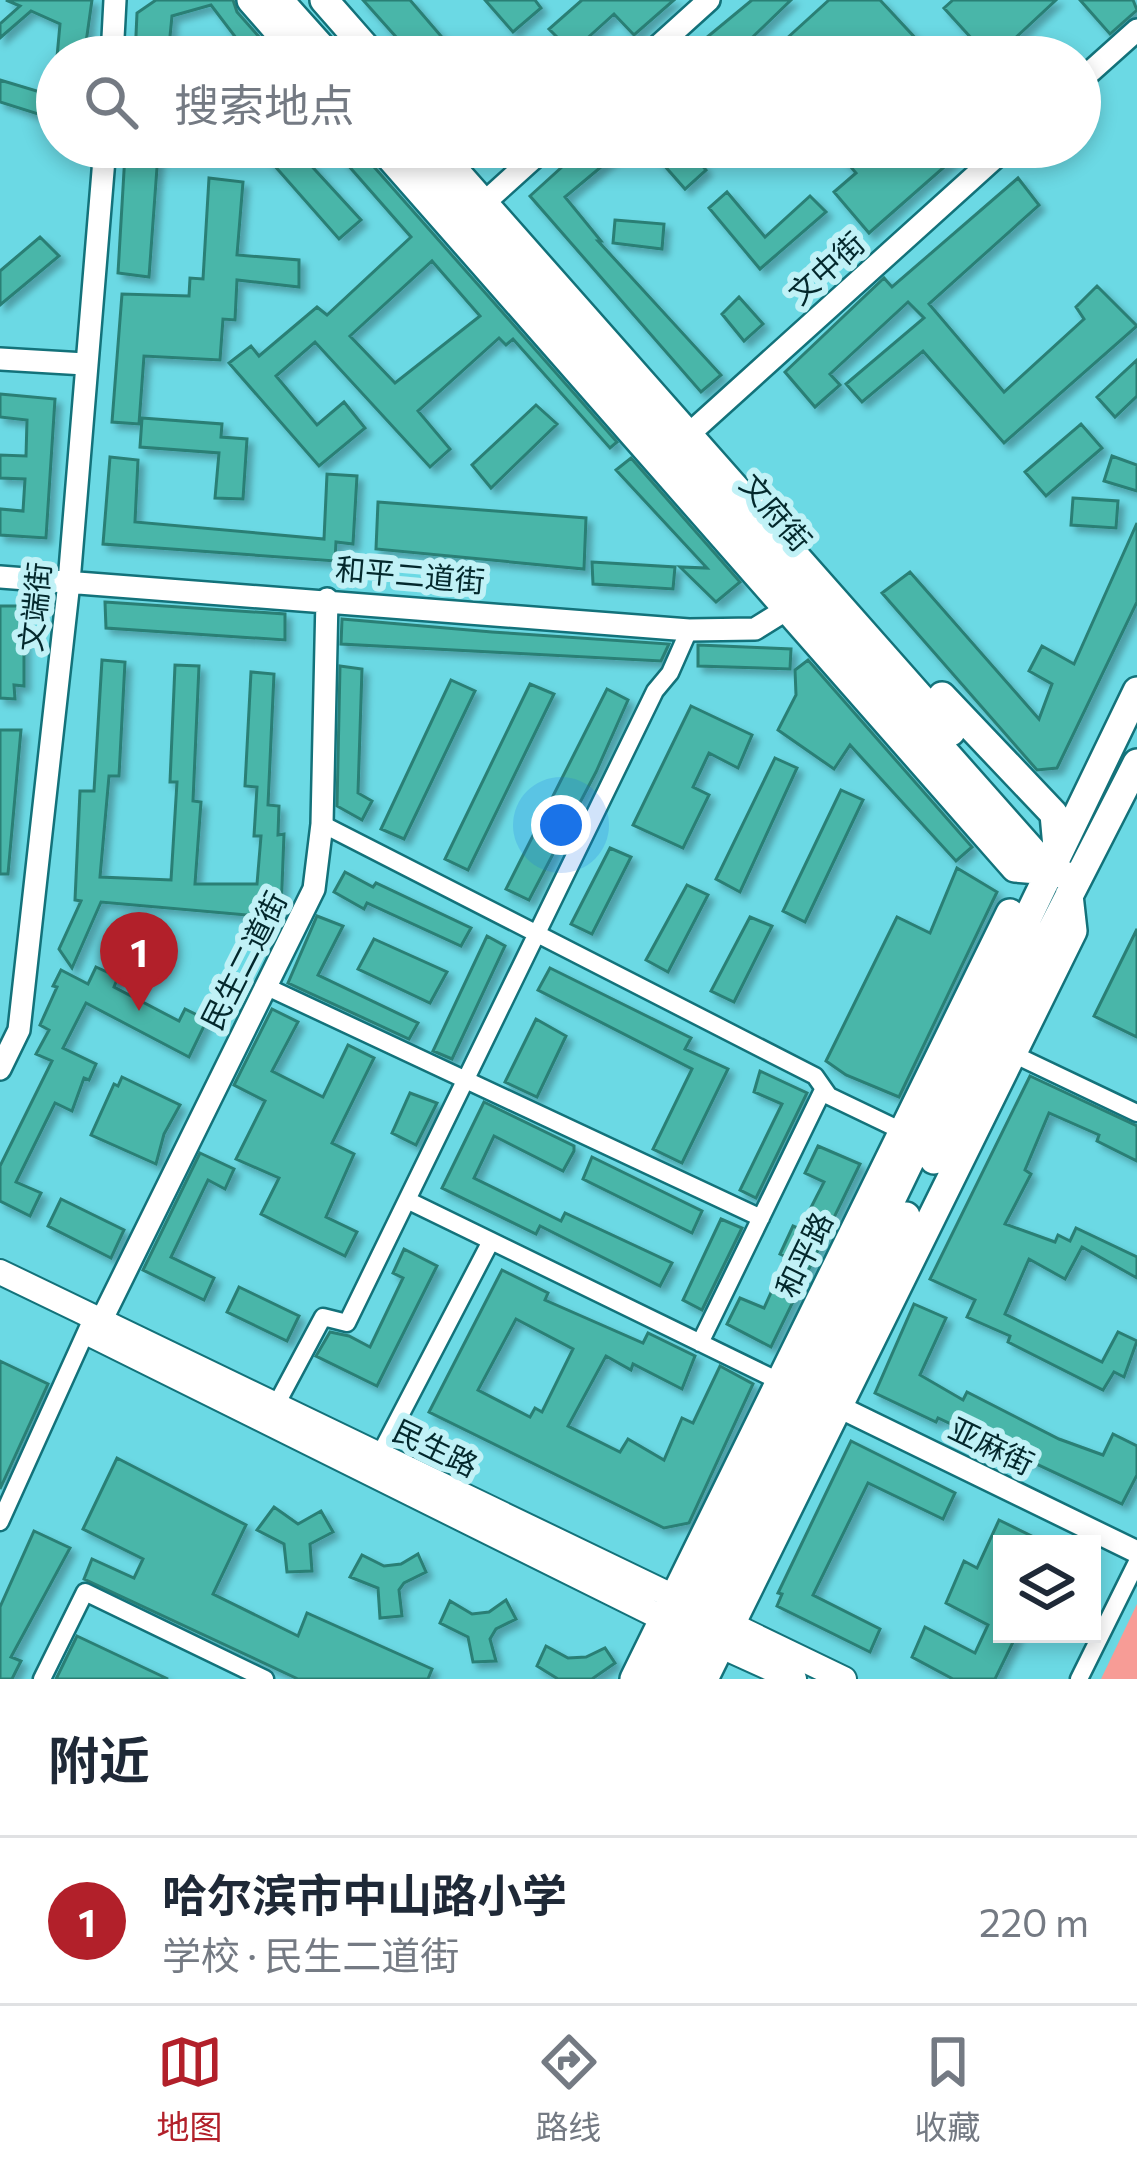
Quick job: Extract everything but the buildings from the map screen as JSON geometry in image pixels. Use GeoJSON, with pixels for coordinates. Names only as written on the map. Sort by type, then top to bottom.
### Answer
{"type":"FeatureCollection","features":[{"type":"Feature","properties":{"kind":"main road"},"geometry":{"type":"LineString","coordinates":[[251,0],[283,36]]}},
{"type":"Feature","properties":{"kind":"main road"},"geometry":{"type":"LineString","coordinates":[[279,0],[311,36]]}},
{"type":"Feature","properties":{"kind":"main road"},"geometry":{"type":"LineString","coordinates":[[304,0],[336,36]]}},
{"type":"Feature","properties":{"kind":"main road"},"geometry":{"type":"LineString","coordinates":[[323,0],[355,36]]}},
{"type":"Feature","properties":{"kind":"main road"},"geometry":{"type":"LineString","coordinates":[[400,168],[796,603]]}},
{"type":"Feature","properties":{"kind":"main road","name":"文府街"},"geometry":{"type":"LineString","coordinates":[[427,168],[796,603],[1054,861]]}},
{"type":"Feature","properties":{"kind":"main road","name":"文府街"},"geometry":{"type":"LineString","coordinates":[[457,168],[490,198]]}},
{"type":"Feature","properties":{"kind":"main road","name":"文府街"},"geometry":{"type":"LineString","coordinates":[[469,168],[1074,887]]}},
{"type":"Feature","properties":{"kind":"main road","name":"和平路"},"geometry":{"type":"LineString","coordinates":[[660,1679],[698,1622],[809,1393],[1137,691]]}},
{"type":"Feature","properties":{"kind":"main road","name":"和平路"},"geometry":{"type":"LineString","coordinates":[[683,1679],[698,1622],[809,1393],[1137,764]]}},
{"type":"Feature","properties":{"kind":"main road","name":"和平路"},"geometry":{"type":"LineString","coordinates":[[809,1393],[902,1131],[1010,913],[1054,861]]}},
{"type":"Feature","properties":{"kind":"main road","name":"和平路"},"geometry":{"type":"LineString","coordinates":[[809,1393],[1012,1054],[1072,932],[1074,887]]}},
{"type":"Feature","properties":{"kind":"main road"},"geometry":{"type":"LineString","coordinates":[[975,1031],[980,975]]}},
{"type":"Feature","properties":{"kind":"main road"},"geometry":{"type":"LineString","coordinates":[[1012,1054],[1017,997]]}},
{"type":"Feature","properties":{"kind":"main road","name":"民生路"},"geometry":{"type":"LineString","coordinates":[[0,1273],[698,1622],[844,1679]]}},
{"type":"Feature","properties":{"kind":"main road","name":"民生路"},"geometry":{"type":"LineString","coordinates":[[0,1290],[93,1323],[275,1405],[698,1622],[794,1679]]}},
{"type":"Feature","properties":{"kind":"main road","name":"和平路"},"geometry":{"type":"LineString","coordinates":[[634,1679],[698,1622]]}},
{"type":"Feature","properties":{"kind":"main road","name":"和平路"},"geometry":{"type":"LineString","coordinates":[[698,1622],[704,1679]]}},
{"type":"Feature","properties":{"kind":"street"},"geometry":{"type":"LineString","coordinates":[[113,36],[116,0]]}},
{"type":"Feature","properties":{"kind":"street"},"geometry":{"type":"LineString","coordinates":[[669,36],[709,0]]}},
{"type":"Feature","properties":{"kind":"street"},"geometry":{"type":"LineString","coordinates":[[1101,62],[1137,30]]}},
{"type":"Feature","properties":{"kind":"street","name":"文端街"},"geometry":{"type":"LineString","coordinates":[[0,1069],[19,1030],[69,582],[103,168]]}},
{"type":"Feature","properties":{"kind":"street"},"geometry":{"type":"LineString","coordinates":[[490,198],[523,168]]}},
{"type":"Feature","properties":{"kind":"street","name":"文中街"},"geometry":{"type":"LineString","coordinates":[[694,430],[984,168]]}},
{"type":"Feature","properties":{"kind":"street"},"geometry":{"type":"LineString","coordinates":[[0,359],[85,364]]}},
{"type":"Feature","properties":{"kind":"street","name":"和平二道街"},"geometry":{"type":"LineString","coordinates":[[0,577],[689,630],[755,629],[796,603]]}},
{"type":"Feature","properties":{"kind":"street","name":"民生二道街"},"geometry":{"type":"LineString","coordinates":[[0,1522],[93,1323],[314,890],[322,824],[327,599]]}},
{"type":"Feature","properties":{"kind":"street"},"geometry":{"type":"LineString","coordinates":[[275,1405],[323,1317],[347,1323],[533,934],[689,630]]}},
{"type":"Feature","properties":{"kind":"street"},"geometry":{"type":"LineString","coordinates":[[322,824],[815,1076],[829,1096],[902,1131]]}},
{"type":"Feature","properties":{"kind":"street"},"geometry":{"type":"LineString","coordinates":[[265,986],[761,1218]]}},
{"type":"Feature","properties":{"kind":"street"},"geometry":{"type":"LineString","coordinates":[[1012,1054],[1137,1113]]}},
{"type":"Feature","properties":{"kind":"street"},"geometry":{"type":"LineString","coordinates":[[700,1343],[823,1090]]}},
{"type":"Feature","properties":{"kind":"street"},"geometry":{"type":"LineString","coordinates":[[406,1200],[809,1393]]}},
{"type":"Feature","properties":{"kind":"street"},"geometry":{"type":"LineString","coordinates":[[379,1456],[491,1241]]}},
{"type":"Feature","properties":{"kind":"street","name":"亚麻街"},"geometry":{"type":"LineString","coordinates":[[809,1393],[1137,1552]]}},
{"type":"Feature","properties":{"kind":"street"},"geometry":{"type":"LineString","coordinates":[[1079,1679],[1137,1562]]}},
{"type":"Feature","properties":{"kind":"street"},"geometry":{"type":"LineString","coordinates":[[42,1679],[85,1592],[260,1678]]}},
{"type":"Feature","properties":{"kind":"shaded area"},"geometry":{"type":"Polygon","coordinates":[[[1137,1604],[1137,1679],[1101,1679],[1137,1604]]]}},
{"type":"Feature","properties":{"kind":"place","name":"哈尔滨市中山路小学"},"geometry":{"type":"Point","coordinates":[139,1011]}}]}
